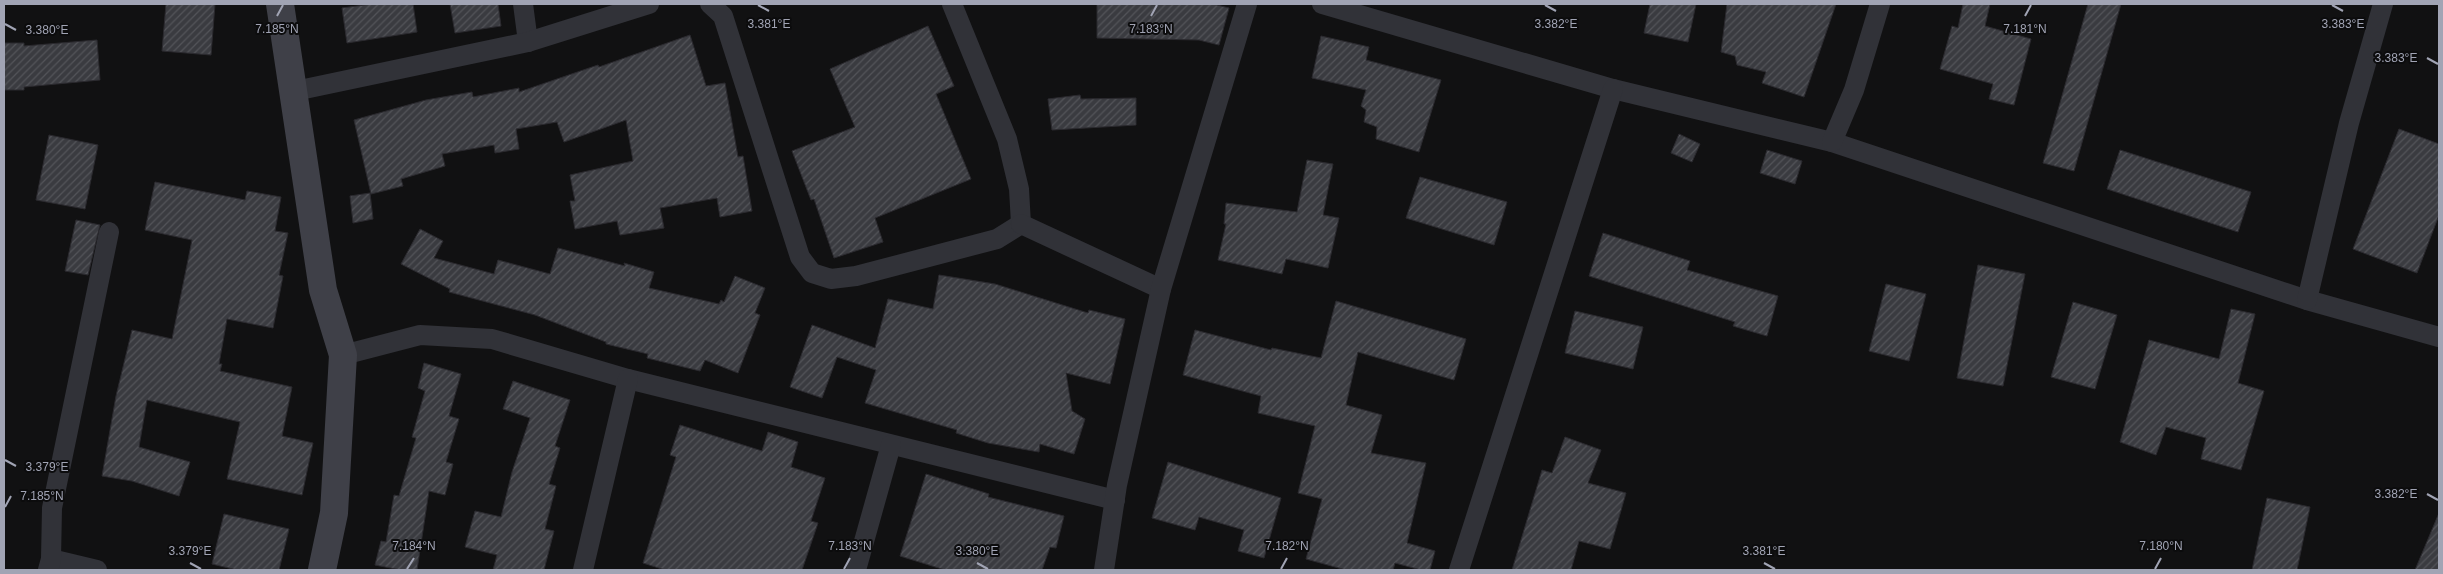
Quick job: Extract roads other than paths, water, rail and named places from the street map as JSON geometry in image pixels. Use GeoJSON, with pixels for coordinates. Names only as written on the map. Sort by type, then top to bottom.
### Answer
{"type":"FeatureCollection","features":[{"type":"Feature","properties":{"kind":"street"},"geometry":{"type":"LineString","coordinates":[[280,4],[295,91],[323,290],[342,355],[334,513],[322,570]]}},
{"type":"Feature","properties":{"kind":"street"},"geometry":{"type":"LineString","coordinates":[[523,4],[528,42]]}},
{"type":"Feature","properties":{"kind":"street"},"geometry":{"type":"LineString","coordinates":[[295,91],[528,42],[649,4]]}},
{"type":"Feature","properties":{"kind":"street"},"geometry":{"type":"LineString","coordinates":[[710,4],[723,16],[800,257],[812,273],[831,279],[856,276],[997,239],[1021,224]]}},
{"type":"Feature","properties":{"kind":"street"},"geometry":{"type":"LineString","coordinates":[[952,4],[1007,139],[1019,189],[1021,224]]}},
{"type":"Feature","properties":{"kind":"street"},"geometry":{"type":"LineString","coordinates":[[1104,570],[1115,500],[1161,289],[1247,4]]}},
{"type":"Feature","properties":{"kind":"street"},"geometry":{"type":"LineString","coordinates":[[1322,4],[1612,89],[1832,142],[2307,300],[2439,337]]}},
{"type":"Feature","properties":{"kind":"street"},"geometry":{"type":"LineString","coordinates":[[1832,142],[1854,90],[1880,4]]}},
{"type":"Feature","properties":{"kind":"street"},"geometry":{"type":"LineString","coordinates":[[2307,300],[2348,123],[2384,4]]}},
{"type":"Feature","properties":{"kind":"street"},"geometry":{"type":"LineString","coordinates":[[1459,570],[1612,89]]}},
{"type":"Feature","properties":{"kind":"street"},"geometry":{"type":"LineString","coordinates":[[1021,224],[1161,289]]}},
{"type":"Feature","properties":{"kind":"street"},"geometry":{"type":"LineString","coordinates":[[98,570],[50,565],[52,508],[109,232]]}},
{"type":"Feature","properties":{"kind":"street"},"geometry":{"type":"LineString","coordinates":[[342,355],[420,335],[492,339],[628,379],[1115,500]]}},
{"type":"Feature","properties":{"kind":"street"},"geometry":{"type":"LineString","coordinates":[[584,570],[628,379]]}},
{"type":"Feature","properties":{"kind":"street"},"geometry":{"type":"LineString","coordinates":[[856,570],[890,445]]}}]}
